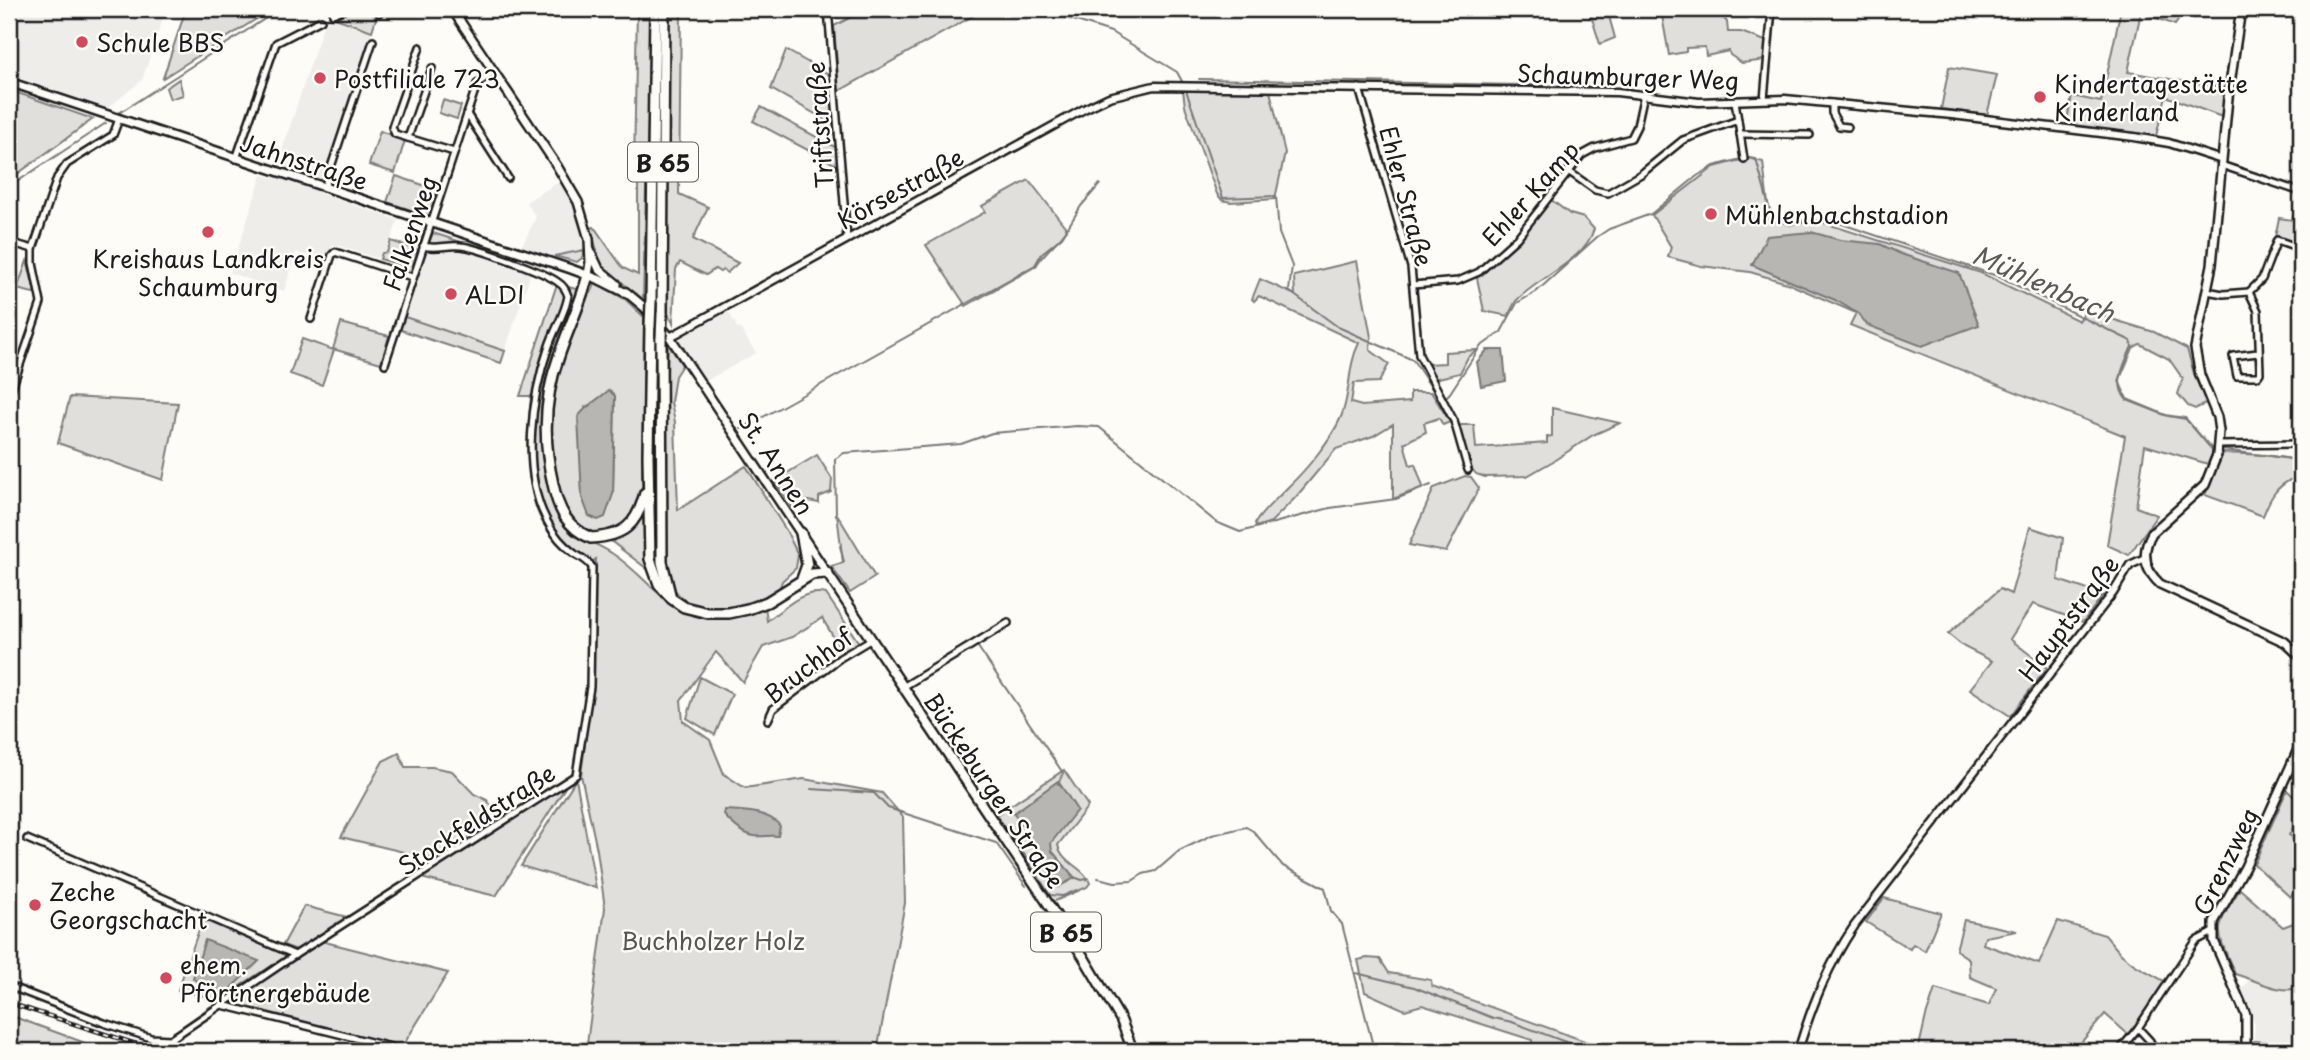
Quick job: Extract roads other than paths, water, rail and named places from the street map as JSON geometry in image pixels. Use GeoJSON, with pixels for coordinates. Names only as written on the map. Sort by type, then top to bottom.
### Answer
{"type":"FeatureCollection","features":[{"type":"Feature","properties":{"kind":"highway","name":"B 65"},"geometry":{"type":"LineString","coordinates":[[655,9],[650,326],[650,559],[659,584],[672,599]]}},
{"type":"Feature","properties":{"kind":"highway","name":"B 65"},"geometry":{"type":"LineString","coordinates":[[664,9],[662,314],[666,337],[662,562],[672,599]]}},
{"type":"Feature","properties":{"kind":"highway"},"geometry":{"type":"LineString","coordinates":[[588,275],[579,306],[558,357],[547,409],[548,464],[556,498],[562,514],[571,526],[591,538],[620,533],[632,524],[645,494],[649,456]]}},
{"type":"Feature","properties":{"kind":"highway"},"geometry":{"type":"LineString","coordinates":[[801,533],[807,565],[801,581]]}},
{"type":"Feature","properties":{"kind":"highway"},"geometry":{"type":"LineString","coordinates":[[672,599],[696,611],[739,611],[768,602],[812,575],[827,573]]}},
{"type":"Feature","properties":{"kind":"main road","name":"St. Annen"},"geometry":{"type":"LineString","coordinates":[[452,9],[574,193],[584,218],[590,250],[599,269],[644,307],[666,337],[885,661]]}},
{"type":"Feature","properties":{"kind":"main road","name":"Hauptstraße"},"geometry":{"type":"LineString","coordinates":[[2145,558],[2147,541],[2152,533],[2205,485],[2215,466],[2219,445],[2217,417],[2196,361],[2196,335],[2212,265],[2241,9]]}},
{"type":"Feature","properties":{"kind":"main road","name":"Jahnstraße"},"geometry":{"type":"LineString","coordinates":[[9,82],[588,275]]}},
{"type":"Feature","properties":{"kind":"main road","name":"St. Annen"},"geometry":{"type":"LineString","coordinates":[[590,250],[588,275],[628,294]]}},
{"type":"Feature","properties":{"kind":"main road"},"geometry":{"type":"LineString","coordinates":[[2145,558],[2152,577],[2160,584],[2284,642],[2301,657]]}},
{"type":"Feature","properties":{"kind":"main road","name":"Bückeburger Straße"},"geometry":{"type":"LineString","coordinates":[[885,661],[1083,956],[1121,1020],[1133,1051]]}},
{"type":"Feature","properties":{"kind":"main road","name":"Grenzweg"},"geometry":{"type":"LineString","coordinates":[[2213,932],[2217,914],[2245,867],[2301,743]]}},
{"type":"Feature","properties":{"kind":"main road"},"geometry":{"type":"LineString","coordinates":[[2213,932],[2217,949],[2246,1015],[2246,1051]]}},
{"type":"Feature","properties":{"kind":"street"},"geometry":{"type":"LineString","coordinates":[[332,14],[345,9]]}},
{"type":"Feature","properties":{"kind":"street","name":"Triftstraße"},"geometry":{"type":"LineString","coordinates":[[828,9],[847,239]]}},
{"type":"Feature","properties":{"kind":"street"},"geometry":{"type":"LineString","coordinates":[[1764,99],[1772,9]]}},
{"type":"Feature","properties":{"kind":"street"},"geometry":{"type":"LineString","coordinates":[[236,159],[276,43],[321,20]]}},
{"type":"Feature","properties":{"kind":"street"},"geometry":{"type":"LineString","coordinates":[[324,188],[373,41]]}},
{"type":"Feature","properties":{"kind":"street"},"geometry":{"type":"LineString","coordinates":[[420,47],[392,127],[395,134],[454,152]]}},
{"type":"Feature","properties":{"kind":"street"},"geometry":{"type":"LineString","coordinates":[[408,138],[432,68]]}},
{"type":"Feature","properties":{"kind":"street","name":"Falkenweg"},"geometry":{"type":"LineString","coordinates":[[385,364],[477,84],[494,72]]}},
{"type":"Feature","properties":{"kind":"street","name":"Körsestraße"},"geometry":{"type":"LineString","coordinates":[[666,337],[1084,109],[1109,97],[1154,86]]}},
{"type":"Feature","properties":{"kind":"street","name":"Schaumburger Weg"},"geometry":{"type":"LineString","coordinates":[[1154,86],[1617,92],[1699,102],[1764,99],[1832,103],[2134,136],[2169,143],[2301,192]]}},
{"type":"Feature","properties":{"kind":"street","name":"Ehler Straße"},"geometry":{"type":"LineString","coordinates":[[1359,88],[1411,267],[1419,355],[1454,421],[1468,470]]}},
{"type":"Feature","properties":{"kind":"street","name":"Ehler Kamp"},"geometry":{"type":"LineString","coordinates":[[1413,285],[1458,281],[1479,272],[1517,238],[1568,171],[1588,150],[1630,138],[1637,126],[1644,94]]}},
{"type":"Feature","properties":{"kind":"street"},"geometry":{"type":"LineString","coordinates":[[1735,102],[1744,159]]}},
{"type":"Feature","properties":{"kind":"street"},"geometry":{"type":"LineString","coordinates":[[1832,103],[1832,113],[1839,126],[1848,127]]}},
{"type":"Feature","properties":{"kind":"street"},"geometry":{"type":"LineString","coordinates":[[467,114],[508,178]]}},
{"type":"Feature","properties":{"kind":"street"},"geometry":{"type":"LineString","coordinates":[[9,397],[41,303],[33,249],[60,172],[67,164],[113,135],[119,119]]}},
{"type":"Feature","properties":{"kind":"street"},"geometry":{"type":"LineString","coordinates":[[1568,171],[1595,190],[1608,193],[1641,174],[1683,140],[1738,120]]}},
{"type":"Feature","properties":{"kind":"street"},"geometry":{"type":"LineString","coordinates":[[1740,134],[1810,135]]}},
{"type":"Feature","properties":{"kind":"street"},"geometry":{"type":"LineString","coordinates":[[9,227],[12,217]]}},
{"type":"Feature","properties":{"kind":"street"},"geometry":{"type":"LineString","coordinates":[[2207,291],[2223,294],[2249,292],[2262,279],[2277,240],[2294,246]]}},
{"type":"Feature","properties":{"kind":"street"},"geometry":{"type":"LineString","coordinates":[[9,242],[33,249]]}},
{"type":"Feature","properties":{"kind":"street","name":"Stockfeldstraße"},"geometry":{"type":"LineString","coordinates":[[9,986],[86,1017],[163,1040],[171,1039],[295,955],[576,775],[590,687],[592,567],[566,546],[547,522],[537,492],[531,437],[535,393],[540,373],[568,296],[560,284],[548,276],[474,249],[457,245],[433,248],[423,246]]}},
{"type":"Feature","properties":{"kind":"street"},"geometry":{"type":"LineString","coordinates":[[311,319],[335,252],[412,277]]}},
{"type":"Feature","properties":{"kind":"street"},"geometry":{"type":"LineString","coordinates":[[2249,292],[2258,311],[2260,373],[2258,376],[2237,376],[2233,356],[2258,353]]}},
{"type":"Feature","properties":{"kind":"street"},"geometry":{"type":"LineString","coordinates":[[2219,445],[2301,444]]}},
{"type":"Feature","properties":{"kind":"street","name":"Hauptstraße"},"geometry":{"type":"LineString","coordinates":[[1798,1051],[1826,972],[1854,925],[2098,612],[2130,565],[2145,558]]}},
{"type":"Feature","properties":{"kind":"street"},"geometry":{"type":"LineString","coordinates":[[902,687],[1008,623]]}},
{"type":"Feature","properties":{"kind":"street","name":"Bruchhof"},"geometry":{"type":"LineString","coordinates":[[769,716],[778,705],[840,658],[870,640]]}},
{"type":"Feature","properties":{"kind":"street"},"geometry":{"type":"LineString","coordinates":[[27,839],[295,955]]}},
{"type":"Feature","properties":{"kind":"street","name":"Grenzweg"},"geometry":{"type":"LineString","coordinates":[[2119,1051],[2138,1028],[2196,941],[2213,932]]}},
{"type":"Feature","properties":{"kind":"street"},"geometry":{"type":"LineString","coordinates":[[222,1004],[407,1051]]}},
{"type":"Feature","properties":{"kind":"street"},"geometry":{"type":"LineString","coordinates":[[2138,1028],[2155,1051]]}},
{"type":"Feature","properties":{"kind":"waterway"},"geometry":{"type":"LineString","coordinates":[[119,113],[280,9]]}},
{"type":"Feature","properties":{"kind":"waterway","name":"Mühlenbach"},"geometry":{"type":"LineString","coordinates":[[1039,9],[1111,32],[1177,72],[1184,85]]}},
{"type":"Feature","properties":{"kind":"waterway"},"geometry":{"type":"LineString","coordinates":[[1199,79],[1577,86]]}},
{"type":"Feature","properties":{"kind":"waterway","name":"Mühlenbach"},"geometry":{"type":"LineString","coordinates":[[1186,90],[1223,198],[1276,196],[1279,233],[1292,266],[1289,291],[1338,327],[1413,360],[1440,401]]}},
{"type":"Feature","properties":{"kind":"waterway"},"geometry":{"type":"LineString","coordinates":[[9,187],[106,123]]}},
{"type":"Feature","properties":{"kind":"waterway","name":"Mühlenbach"},"geometry":{"type":"LineString","coordinates":[[1746,158],[1756,159],[1772,218],[1790,225],[1804,220],[1833,221],[1997,276],[2131,341],[2132,346],[2120,380],[2120,387],[2127,400],[2165,415],[2185,418],[2212,449]]}},
{"type":"Feature","properties":{"kind":"waterway","name":"Mühlenbach"},"geometry":{"type":"LineString","coordinates":[[1445,398],[1480,347],[1501,332],[1517,303],[1536,292],[1597,237],[1609,229],[1651,214],[1697,176],[1714,166],[1741,159]]}},
{"type":"Feature","properties":{"kind":"waterway"},"geometry":{"type":"LineString","coordinates":[[763,417],[1035,265],[1042,253],[1062,237],[1081,206],[1100,184]]}},
{"type":"Feature","properties":{"kind":"waterway"},"geometry":{"type":"LineString","coordinates":[[741,429],[750,424]]}},
{"type":"Feature","properties":{"kind":"waterway"},"geometry":{"type":"LineString","coordinates":[[836,515],[835,459],[844,453],[961,444],[992,433],[1077,426],[1099,427],[1216,522],[1240,532],[1330,508],[1396,499],[1431,485]]}},
{"type":"Feature","properties":{"kind":"waterway","name":"Mühlenbach"},"geometry":{"type":"LineString","coordinates":[[2222,450],[2301,460]]}},
{"type":"Feature","properties":{"kind":"waterway"},"geometry":{"type":"LineString","coordinates":[[833,566],[844,562],[840,546]]}},
{"type":"Feature","properties":{"kind":"waterway"},"geometry":{"type":"LineString","coordinates":[[978,647],[1063,773],[1058,784]]}},
{"type":"Feature","properties":{"kind":"waterway"},"geometry":{"type":"LineString","coordinates":[[811,789],[874,793],[888,808],[996,843],[1026,886]]}},
{"type":"Feature","properties":{"kind":"waterway"},"geometry":{"type":"LineString","coordinates":[[1098,878],[1115,882],[1132,881],[1143,874],[1156,871],[1179,851],[1212,835],[1246,827],[1253,831],[1283,866],[1325,888],[1331,911],[1342,924],[1372,1042]]}},
{"type":"Feature","properties":{"kind":"waterway"},"geometry":{"type":"LineString","coordinates":[[1015,840],[1050,895],[1063,896],[1077,890]]}},
{"type":"Feature","properties":{"kind":"waterway"},"geometry":{"type":"LineString","coordinates":[[1071,876],[1087,879]]}},
{"type":"Feature","properties":{"kind":"waterway"},"geometry":{"type":"LineString","coordinates":[[219,1000],[261,972]]}},
{"type":"Feature","properties":{"kind":"waterway"},"geometry":{"type":"LineString","coordinates":[[1356,973],[1414,987],[1493,1018],[1512,1022],[1579,1047],[1605,1051]]}},
{"type":"Feature","properties":{"kind":"waterway"},"geometry":{"type":"LineString","coordinates":[[179,1029],[211,1006]]}},
{"type":"Feature","properties":{"kind":"railway"},"geometry":{"type":"LineString","coordinates":[[9,1003],[158,1051]]}},
{"type":"Feature","properties":{"kind":"place","name":"Schule BBS"},"geometry":{"type":"Point","coordinates":[82,42]}},
{"type":"Feature","properties":{"kind":"place","name":"Postfiliale 723"},"geometry":{"type":"Point","coordinates":[320,78]}},
{"type":"Feature","properties":{"kind":"place","name":"Kindertagestätte Kinderland"},"geometry":{"type":"Point","coordinates":[2040,97]}},
{"type":"Feature","properties":{"kind":"place","name":"Mühlenbachstadion"},"geometry":{"type":"Point","coordinates":[1711,214]}},
{"type":"Feature","properties":{"kind":"place","name":"Kreishaus Landkreis Schaumburg"},"geometry":{"type":"Point","coordinates":[208,232]}},
{"type":"Feature","properties":{"kind":"place","name":"ALDI"},"geometry":{"type":"Point","coordinates":[451,294]}},
{"type":"Feature","properties":{"kind":"place","name":"Zeche Georgschacht"},"geometry":{"type":"Point","coordinates":[35,905]}},
{"type":"Feature","properties":{"kind":"place","name":"ehem. Pförtnergebäude"},"geometry":{"type":"Point","coordinates":[166,978]}},
{"type":"Feature","properties":{"kind":"park label","name":"Buchholzer Holz"},"geometry":{"type":"Point","coordinates":[713,940]}}]}
